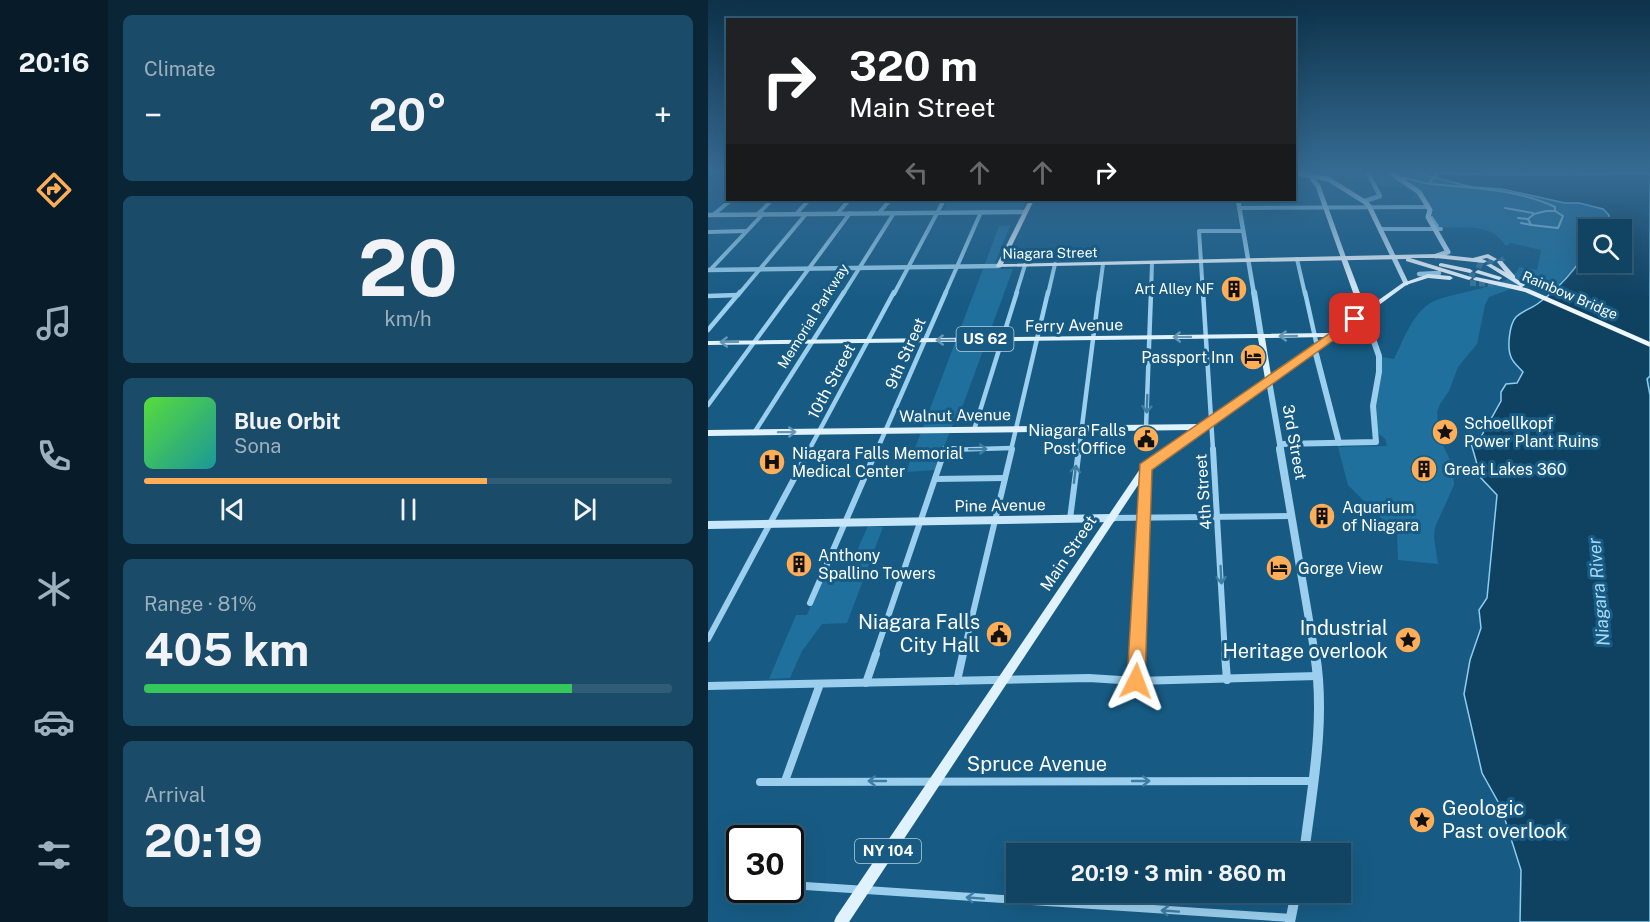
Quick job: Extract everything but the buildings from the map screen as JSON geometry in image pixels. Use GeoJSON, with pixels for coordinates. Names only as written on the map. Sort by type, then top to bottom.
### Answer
{"type":"FeatureCollection","features":[{"type":"Feature","properties":{"kind":"highway"},"geometry":{"type":"LineString","coordinates":[[1003,266],[1023,216]]}},
{"type":"Feature","properties":{"kind":"highway"},"geometry":{"type":"LineString","coordinates":[[1003,266],[1028,216]]}},
{"type":"Feature","properties":{"kind":"highway"},"geometry":{"type":"LineString","coordinates":[[1393,258],[1437,255],[1504,279]]}},
{"type":"Feature","properties":{"kind":"highway","name":"Niagara Street"},"geometry":{"type":"LineString","coordinates":[[1003,266],[1393,258]]}},
{"type":"Feature","properties":{"kind":"highway"},"geometry":{"type":"LineString","coordinates":[[1409,258],[1476,269],[1504,279]]}},
{"type":"Feature","properties":{"kind":"highway"},"geometry":{"type":"LineString","coordinates":[[1409,258],[1434,272]]}},
{"type":"Feature","properties":{"kind":"highway"},"geometry":{"type":"LineString","coordinates":[[1406,284],[1422,271],[1421,267],[1409,258]]}},
{"type":"Feature","properties":{"kind":"highway"},"geometry":{"type":"LineString","coordinates":[[1476,269],[1504,279]]}},
{"type":"Feature","properties":{"kind":"highway"},"geometry":{"type":"LineString","coordinates":[[1406,284],[1434,272],[1476,269],[1504,279]]}},
{"type":"Feature","properties":{"kind":"highway","name":"Rainbow Bridge"},"geometry":{"type":"LineString","coordinates":[[1504,279],[1650,343]]}},
{"type":"Feature","properties":{"kind":"highway","name":"Rainbow Bridge"},"geometry":{"type":"LineString","coordinates":[[1504,279],[1650,343]]}},
{"type":"Feature","properties":{"kind":"main road"},"geometry":{"type":"LineString","coordinates":[[1328,216],[1364,313]]}},
{"type":"Feature","properties":{"kind":"main road"},"geometry":{"type":"LineString","coordinates":[[1374,216],[1406,284]]}},
{"type":"Feature","properties":{"kind":"main road"},"geometry":{"type":"LineString","coordinates":[[1428,216],[1438,228],[1447,249],[1447,254],[1437,255]]}},
{"type":"Feature","properties":{"kind":"main road","name":"Main Street"},"geometry":{"type":"LineString","coordinates":[[841,922],[1145,468],[1406,284]]}},
{"type":"Feature","properties":{"kind":"main road"},"geometry":{"type":"LineString","coordinates":[[1340,330],[1360,329],[1372,336]]}},
{"type":"Feature","properties":{"kind":"main road","name":"Ferry Avenue"},"geometry":{"type":"LineString","coordinates":[[708,343],[1332,335]]}},
{"type":"Feature","properties":{"kind":"main road","name":"3rd Street"},"geometry":{"type":"LineString","coordinates":[[1261,336],[1269,381]]}},
{"type":"Feature","properties":{"kind":"main road"},"geometry":{"type":"LineString","coordinates":[[1182,427],[1188,432],[1187,438]]}},
{"type":"Feature","properties":{"kind":"main road","name":"Walnut Avenue"},"geometry":{"type":"LineString","coordinates":[[708,433],[1203,427]]}},
{"type":"Feature","properties":{"kind":"main road","name":"Pine Avenue"},"geometry":{"type":"LineString","coordinates":[[708,525],[1112,518]]}},
{"type":"Feature","properties":{"kind":"street"},"geometry":{"type":"LineString","coordinates":[[709,270],[759,216]]}},
{"type":"Feature","properties":{"kind":"street"},"geometry":{"type":"LineString","coordinates":[[708,330],[804,216]]}},
{"type":"Feature","properties":{"kind":"street"},"geometry":{"type":"LineString","coordinates":[[708,405],[848,216]]}},
{"type":"Feature","properties":{"kind":"street","name":"Memorial Parkway"},"geometry":{"type":"LineString","coordinates":[[754,433],[892,216]]}},
{"type":"Feature","properties":{"kind":"street","name":"10th Street"},"geometry":{"type":"LineString","coordinates":[[708,639],[935,216]]}},
{"type":"Feature","properties":{"kind":"street","name":"9th Street"},"geometry":{"type":"LineString","coordinates":[[810,603],[979,216]]}},
{"type":"Feature","properties":{"kind":"street","name":"3rd Street"},"geometry":{"type":"LineString","coordinates":[[1241,216],[1261,336]]}},
{"type":"Feature","properties":{"kind":"street"},"geometry":{"type":"LineString","coordinates":[[1518,218],[1528,219],[1532,216]]}},
{"type":"Feature","properties":{"kind":"street"},"geometry":{"type":"LineString","coordinates":[[1521,223],[1558,228],[1563,217],[1561,216]]}},
{"type":"Feature","properties":{"kind":"street"},"geometry":{"type":"LineString","coordinates":[[1528,219],[1532,225]]}},
{"type":"Feature","properties":{"kind":"street"},"geometry":{"type":"LineString","coordinates":[[1380,229],[1438,228]]}},
{"type":"Feature","properties":{"kind":"street"},"geometry":{"type":"LineString","coordinates":[[708,232],[746,231]]}},
{"type":"Feature","properties":{"kind":"street","name":"4th Street"},"geometry":{"type":"LineString","coordinates":[[1227,680],[1199,231],[1243,231]]}},
{"type":"Feature","properties":{"kind":"street"},"geometry":{"type":"LineString","coordinates":[[1297,260],[1316,336],[1316,354],[1339,443]]}},
{"type":"Feature","properties":{"kind":"street"},"geometry":{"type":"LineString","coordinates":[[1146,428],[1152,263]]}},
{"type":"Feature","properties":{"kind":"street"},"geometry":{"type":"LineString","coordinates":[[957,681],[1055,264]]}},
{"type":"Feature","properties":{"kind":"street"},"geometry":{"type":"LineString","coordinates":[[1070,519],[1103,264]]}},
{"type":"Feature","properties":{"kind":"street"},"geometry":{"type":"LineString","coordinates":[[974,430],[1025,265]]}},
{"type":"Feature","properties":{"kind":"street","name":"Niagara Street"},"geometry":{"type":"LineString","coordinates":[[709,270],[1003,266]]}},
{"type":"Feature","properties":{"kind":"street"},"geometry":{"type":"LineString","coordinates":[[1419,274],[1434,272]]}},
{"type":"Feature","properties":{"kind":"street"},"geometry":{"type":"LineString","coordinates":[[708,296],[738,295]]}},
{"type":"Feature","properties":{"kind":"street"},"geometry":{"type":"LineString","coordinates":[[1281,444],[1376,442],[1373,406],[1380,363],[1364,313]]}},
{"type":"Feature","properties":{"kind":"street","name":"3rd Street"},"geometry":{"type":"LineString","coordinates":[[1269,381],[1319,676],[1320,726],[1315,782],[1306,843]]}},
{"type":"Feature","properties":{"kind":"street"},"geometry":{"type":"LineString","coordinates":[[866,683],[945,449],[1012,448]]}},
{"type":"Feature","properties":{"kind":"street"},"geometry":{"type":"LineString","coordinates":[[1136,681],[1145,468]]}},
{"type":"Feature","properties":{"kind":"street"},"geometry":{"type":"LineString","coordinates":[[935,479],[1005,478]]}},
{"type":"Feature","properties":{"kind":"street","name":"Pine Avenue"},"geometry":{"type":"LineString","coordinates":[[1112,518],[1293,516]]}},
{"type":"Feature","properties":{"kind":"street"},"geometry":{"type":"LineString","coordinates":[[708,686],[1094,678],[1136,681],[1227,680],[1319,676]]}},
{"type":"Feature","properties":{"kind":"street"},"geometry":{"type":"LineString","coordinates":[[785,781],[820,684]]}},
{"type":"Feature","properties":{"kind":"street","name":"Spruce Avenue"},"geometry":{"type":"LineString","coordinates":[[760,782],[1315,782]]}},
{"type":"Feature","properties":{"kind":"street"},"geometry":{"type":"LineString","coordinates":[[804,886],[1291,920],[1294,903]]}},
{"type":"Feature","properties":{"kind":"shaded area"},"geometry":{"type":"Polygon","coordinates":[[[1430,216],[1609,216],[1609,219],[1578,219],[1578,267],[1567,275],[1550,294],[1527,283],[1489,297],[1485,305],[1477,344],[1458,367],[1449,391],[1437,412],[1439,436],[1453,467],[1454,485],[1435,527],[1434,538],[1438,564],[1398,560],[1397,534],[1348,485],[1338,447],[1387,446],[1385,439],[1377,432],[1375,404],[1382,374],[1381,357],[1394,359],[1408,329],[1423,309],[1438,300],[1505,280],[1519,267],[1537,270],[1541,250],[1511,243],[1506,246],[1492,232],[1483,229],[1435,227],[1430,216]]]}},
{"type":"Feature","properties":{"kind":"shaded area"},"geometry":{"type":"Polygon","coordinates":[[[999,226],[1010,226],[995,263],[985,264],[999,226]]]}},
{"type":"Feature","properties":{"kind":"shaded area"},"geometry":{"type":"Polygon","coordinates":[[[983,269],[1013,269],[963,405],[935,470],[906,472],[983,269]]]}},
{"type":"Feature","properties":{"kind":"shaded area"},"geometry":{"type":"Polygon","coordinates":[[[868,526],[883,527],[847,623],[822,624],[802,651],[790,678],[769,679],[796,615],[807,615],[824,575],[846,575],[868,526]]]}},
{"type":"Feature","properties":{"kind":"water","name":"Niagara River"},"geometry":{"type":"Polygon","coordinates":[[[1609,216],[1650,216],[1650,376],[1647,379],[1650,395],[1650,922],[1520,922],[1521,870],[1501,807],[1482,773],[1464,694],[1470,660],[1481,628],[1479,610],[1487,598],[1497,495],[1481,478],[1471,443],[1478,442],[1501,401],[1501,392],[1506,384],[1517,383],[1523,372],[1512,359],[1509,348],[1510,331],[1516,317],[1554,291],[1578,263],[1578,273],[1632,273],[1632,219],[1609,219],[1609,216]]]}},
{"type":"Feature","properties":{"kind":"tunnel"},"geometry":{"type":"LineString","coordinates":[[1500,258],[1503,262]]}},
{"type":"Feature","properties":{"kind":"tunnel"},"geometry":{"type":"LineString","coordinates":[[1488,260],[1493,264]]}},
{"type":"Feature","properties":{"kind":"tunnel"},"geometry":{"type":"LineString","coordinates":[[1477,264],[1483,267]]}},
{"type":"Feature","properties":{"kind":"tunnel"},"geometry":{"type":"LineString","coordinates":[[1469,275],[1477,276]]}},
{"type":"Feature","properties":{"kind":"tunnel"},"geometry":{"type":"LineString","coordinates":[[1470,283],[1500,284]]}},
{"type":"Feature","properties":{"kind":"place","name":"Art Alley NF"},"geometry":{"type":"Point","coordinates":[1234,289]}},
{"type":"Feature","properties":{"kind":"place","name":"Passport Inn"},"geometry":{"type":"Point","coordinates":[1253,357]}},
{"type":"Feature","properties":{"kind":"place","name":"Schoellkopf Power Plant Ruins"},"geometry":{"type":"Point","coordinates":[1445,432]}},
{"type":"Feature","properties":{"kind":"place","name":"Niagara Falls Post Office"},"geometry":{"type":"Point","coordinates":[1146,439]}},
{"type":"Feature","properties":{"kind":"place","name":"Niagara Falls Memorial Medical Center"},"geometry":{"type":"Point","coordinates":[772,462]}},
{"type":"Feature","properties":{"kind":"place","name":"Great Lakes 360"},"geometry":{"type":"Point","coordinates":[1424,469]}},
{"type":"Feature","properties":{"kind":"place","name":"Aquarium of Niagara"},"geometry":{"type":"Point","coordinates":[1322,516]}},
{"type":"Feature","properties":{"kind":"place","name":"Anthony Spallino Towers"},"geometry":{"type":"Point","coordinates":[799,564]}},
{"type":"Feature","properties":{"kind":"place","name":"Gorge View"},"geometry":{"type":"Point","coordinates":[1279,568]}},
{"type":"Feature","properties":{"kind":"place","name":"Niagara Falls City Hall"},"geometry":{"type":"Point","coordinates":[999,634]}},
{"type":"Feature","properties":{"kind":"place","name":"Industrial Heritage overlook"},"geometry":{"type":"Point","coordinates":[1408,640]}},
{"type":"Feature","properties":{"kind":"place","name":"Geologic Past overlook"},"geometry":{"type":"Point","coordinates":[1422,820]}},
{"type":"Feature","properties":{"kind":"route"},"geometry":{"type":"LineString","coordinates":[[1136,681],[1145,468],[1355,319]]}}]}
